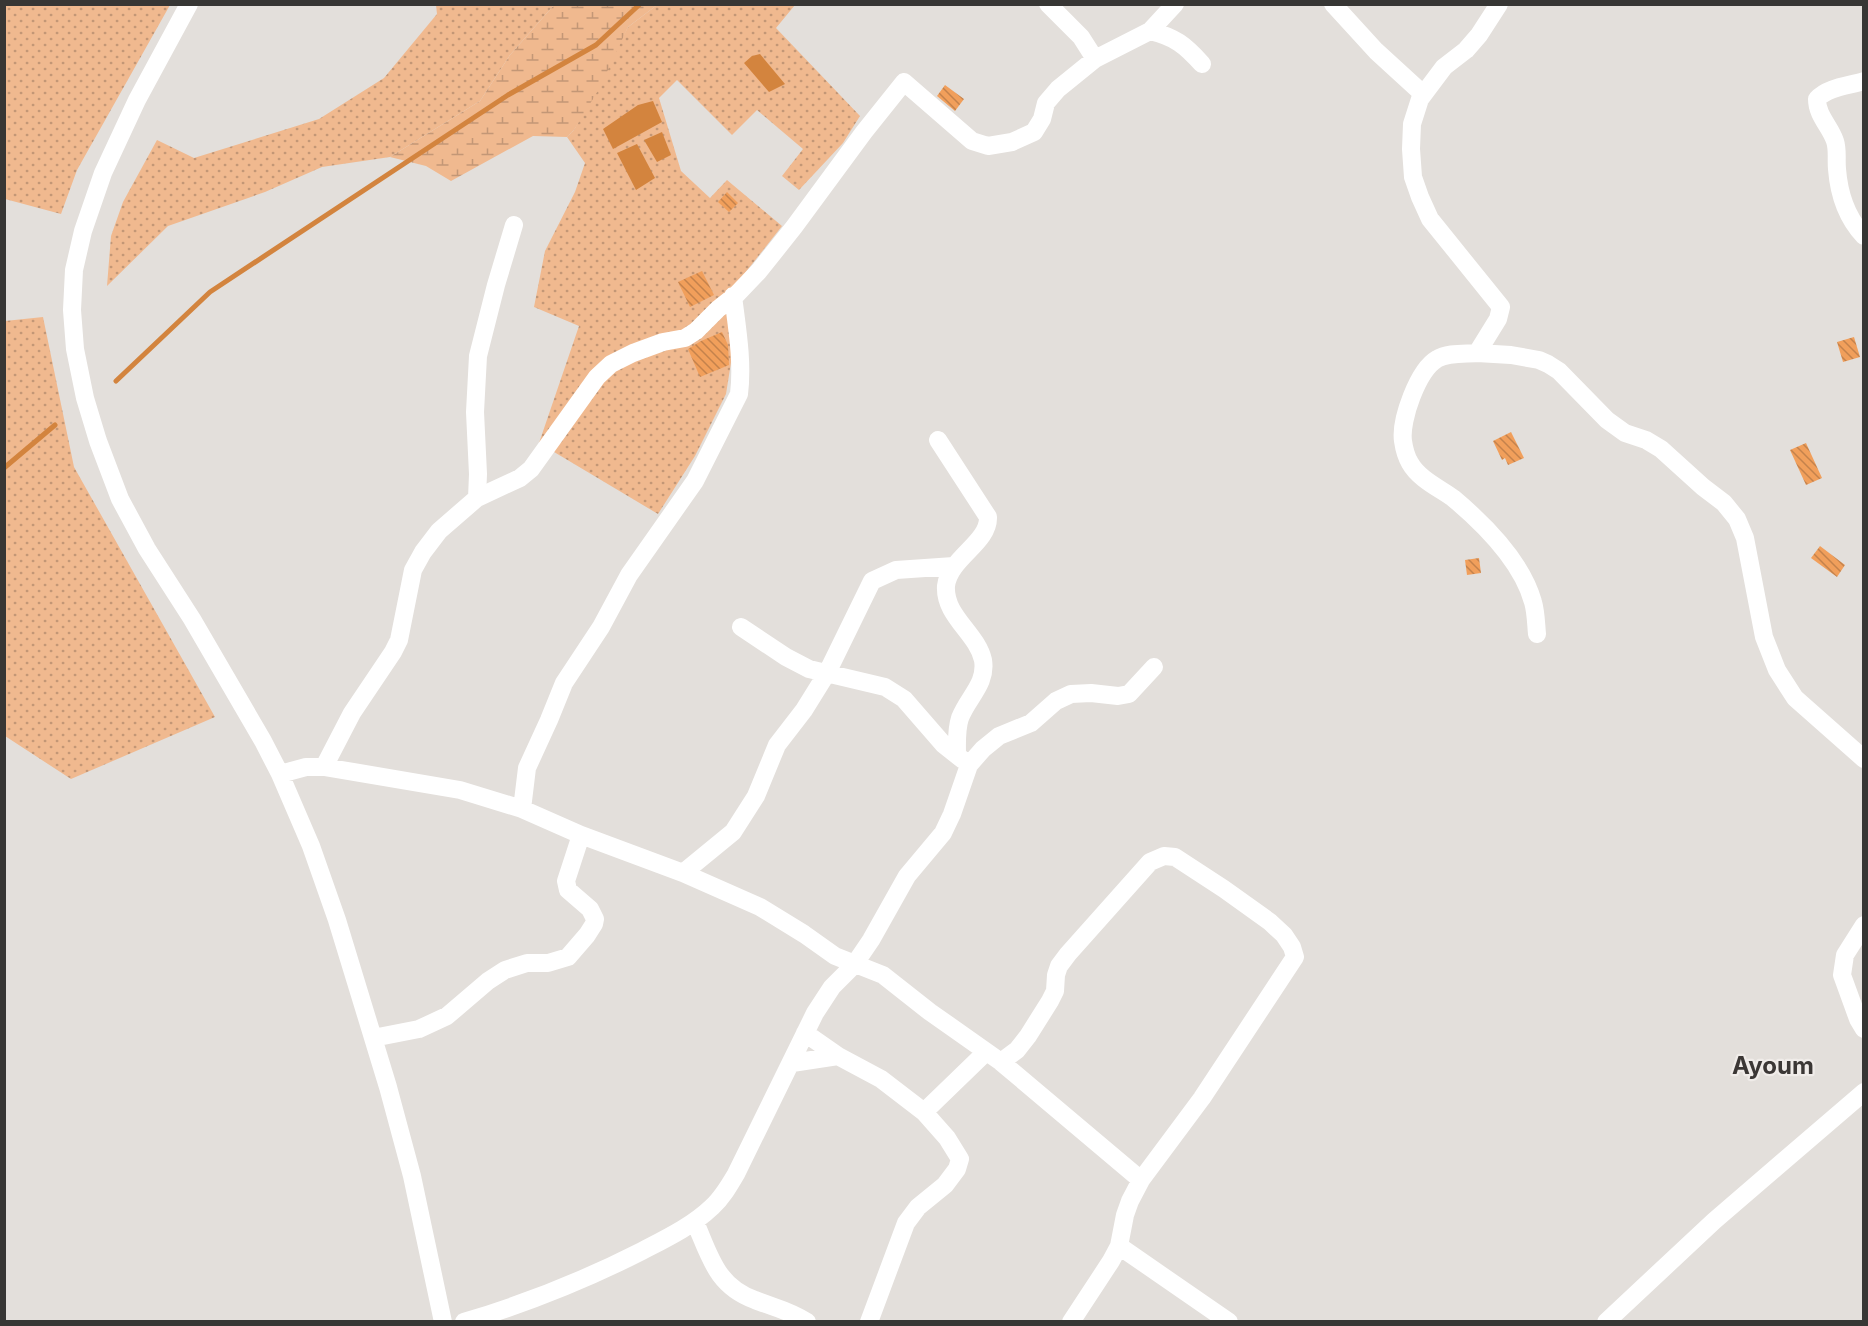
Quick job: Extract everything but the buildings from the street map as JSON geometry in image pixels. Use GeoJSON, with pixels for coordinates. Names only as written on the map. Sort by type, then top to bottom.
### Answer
{"type":"FeatureCollection","features":[{"type":"Feature","properties":{"kind":"street"},"geometry":{"type":"LineString","coordinates":[[189,4],[137,100],[103,173],[82,231],[74,270],[72,310],[75,349],[85,398],[120,499],[147,549],[192,619],[263,741],[311,846],[373,1038],[412,1176],[443,1322]]}},
{"type":"Feature","properties":{"kind":"street"},"geometry":{"type":"LineString","coordinates":[[1048,4],[1082,37],[1095,59]]}},
{"type":"Feature","properties":{"kind":"street"},"geometry":{"type":"LineString","coordinates":[[324,767],[352,713],[399,640],[413,570],[439,531],[477,498],[520,478],[531,470],[597,377],[611,364],[663,342],[685,338],[734,297],[773,254],[904,82],[972,141],[988,146],[1012,142],[1034,132],[1042,119],[1046,103],[1058,89],[1095,59],[1149,31],[1175,4]]}},
{"type":"Feature","properties":{"kind":"street"},"geometry":{"type":"LineString","coordinates":[[1332,4],[1376,51],[1423,94]]}},
{"type":"Feature","properties":{"kind":"street"},"geometry":{"type":"LineString","coordinates":[[1478,353],[1498,319],[1501,308],[1430,219],[1413,177],[1412,124],[1423,94],[1444,67],[1473,43],[1499,4]]}},
{"type":"Feature","properties":{"kind":"street"},"geometry":{"type":"LineString","coordinates":[[1149,31],[1177,40],[1202,64]]}},
{"type":"Feature","properties":{"kind":"street"},"geometry":{"type":"LineString","coordinates":[[1863,81],[1822,94],[1817,99],[1817,108],[1834,139],[1837,151],[1838,187],[1844,204],[1851,220],[1863,236]]}},
{"type":"Feature","properties":{"kind":"street"},"geometry":{"type":"LineString","coordinates":[[477,498],[475,412],[478,356],[514,225]]}},
{"type":"Feature","properties":{"kind":"street"},"geometry":{"type":"LineString","coordinates":[[522,809],[527,768],[564,682],[601,627],[629,575],[694,481],[739,394],[740,358],[734,297]]}},
{"type":"Feature","properties":{"kind":"street"},"geometry":{"type":"LineString","coordinates":[[1537,634],[1533,602],[1521,575],[1504,549],[1480,522],[1419,474],[1410,463],[1403,441],[1410,400],[1430,363],[1440,357],[1478,353],[1511,355],[1548,364],[1558,371],[1607,420],[1625,434],[1646,440],[1661,449],[1702,487],[1724,503],[1737,519],[1745,538],[1764,637],[1777,670],[1795,698],[1863,759]]}},
{"type":"Feature","properties":{"kind":"street"},"geometry":{"type":"LineString","coordinates":[[464,1322],[518,1306],[578,1282],[674,1234],[694,1222],[712,1207],[724,1194],[736,1174],[815,1014],[832,987],[854,965],[871,940],[899,888],[943,833],[952,814],[963,760],[957,733],[960,719],[979,687],[984,672],[982,657],[973,639],[947,601],[946,585],[954,566],[983,534],[988,524],[988,517],[938,440]]}},
{"type":"Feature","properties":{"kind":"street"},"geometry":{"type":"LineString","coordinates":[[683,873],[733,832],[756,796],[777,745],[804,710],[827,674],[872,582],[896,570],[954,566]]}},
{"type":"Feature","properties":{"kind":"street"},"geometry":{"type":"LineString","coordinates":[[741,627],[786,657],[809,669],[885,687],[904,699],[938,738],[963,760]]}},
{"type":"Feature","properties":{"kind":"street"},"geometry":{"type":"LineString","coordinates":[[963,760],[999,736],[1031,723],[1056,701],[1071,694],[1091,693],[1118,696],[1129,694],[1154,667]]}},
{"type":"Feature","properties":{"kind":"street"},"geometry":{"type":"LineString","coordinates":[[280,774],[306,767],[324,767],[460,790],[522,809],[581,836],[683,873],[760,907],[835,956],[883,975],[994,1057],[1141,1180]]}},
{"type":"Feature","properties":{"kind":"street"},"geometry":{"type":"LineString","coordinates":[[373,1038],[419,1029],[447,1016],[488,981],[505,970],[527,963],[548,963],[568,957],[596,919],[590,909],[568,890],[566,881],[581,836]]}},
{"type":"Feature","properties":{"kind":"street"},"geometry":{"type":"LineString","coordinates":[[924,1112],[994,1057],[1017,1050],[1050,1001],[1055,991],[1059,966],[1150,862],[1164,856],[1175,857],[1270,921],[1284,935],[1295,957],[1202,1098],[1141,1180],[1128,1208],[1119,1246],[1071,1322]]}},
{"type":"Feature","properties":{"kind":"street"},"geometry":{"type":"LineString","coordinates":[[1863,925],[1845,955],[1842,975],[1863,1029]]}},
{"type":"Feature","properties":{"kind":"street"},"geometry":{"type":"LineString","coordinates":[[805,1033],[837,1056],[881,1079],[924,1112],[947,1138],[960,1159],[957,1169],[945,1185],[918,1207],[906,1223],[869,1322]]}},
{"type":"Feature","properties":{"kind":"street"},"geometry":{"type":"LineString","coordinates":[[792,1063],[837,1056]]}},
{"type":"Feature","properties":{"kind":"street"},"geometry":{"type":"LineString","coordinates":[[1606,1322],[1714,1221],[1863,1092]]}},
{"type":"Feature","properties":{"kind":"street"},"geometry":{"type":"LineString","coordinates":[[694,1222],[717,1273],[731,1288],[753,1300],[779,1307],[807,1322]]}},
{"type":"Feature","properties":{"kind":"street"},"geometry":{"type":"LineString","coordinates":[[1119,1246],[1229,1322]]}},
{"type":"Feature","properties":{"kind":"green space"},"geometry":{"type":"Polygon","coordinates":[[[4,5],[170,5],[77,170],[61,214],[5,199],[4,5]]]}},
{"type":"Feature","properties":{"kind":"green space"},"geometry":{"type":"Polygon","coordinates":[[[436,5],[554,5],[510,55],[480,101],[390,157],[322,167],[265,192],[168,226],[107,286],[111,236],[123,202],[157,140],[194,158],[319,119],[384,78],[437,14],[436,5]]]}},
{"type":"Feature","properties":{"kind":"green space"},"geometry":{"type":"Polygon","coordinates":[[[554,5],[657,5],[628,27],[599,89],[574,130],[567,137],[533,136],[451,181],[426,166],[390,157],[480,101],[510,55],[554,5]]]}},
{"type":"Feature","properties":{"kind":"green space"},"geometry":{"type":"Polygon","coordinates":[[[657,5],[795,5],[776,28],[860,116],[843,143],[799,190],[782,176],[803,149],[757,110],[732,135],[677,80],[659,98],[681,171],[710,198],[727,180],[782,226],[734,287],[733,350],[726,394],[695,456],[658,514],[539,443],[579,326],[534,307],[545,251],[575,192],[585,163],[567,137],[574,130],[628,27],[657,5]]]}},
{"type":"Feature","properties":{"kind":"green space"},"geometry":{"type":"Polygon","coordinates":[[[43,317],[74,467],[215,717],[71,779],[5,736],[5,321],[43,317]]]}},
{"type":"Feature","properties":{"kind":"shaded area"},"geometry":{"type":"Polygon","coordinates":[[[760,54],[785,84],[769,92],[744,63],[752,56],[760,54]]]}},
{"type":"Feature","properties":{"kind":"shaded area"},"geometry":{"type":"Polygon","coordinates":[[[653,101],[662,122],[613,149],[603,129],[638,105],[653,101]]]}},
{"type":"Feature","properties":{"kind":"shaded area"},"geometry":{"type":"Polygon","coordinates":[[[662,132],[671,155],[657,162],[644,140],[662,132]]]}},
{"type":"Feature","properties":{"kind":"shaded area"},"geometry":{"type":"Polygon","coordinates":[[[637,144],[655,178],[636,190],[617,153],[637,144]]]}},
{"type":"Feature","properties":{"kind":"waterway"},"geometry":{"type":"LineString","coordinates":[[116,381],[210,292],[508,95],[596,45],[640,4]]}},
{"type":"Feature","properties":{"kind":"waterway"},"geometry":{"type":"LineString","coordinates":[[4,468],[55,425]]}},
{"type":"Feature","properties":{"kind":"district","name":"Ayoum"},"geometry":{"type":"Point","coordinates":[1773,1066]}}]}
